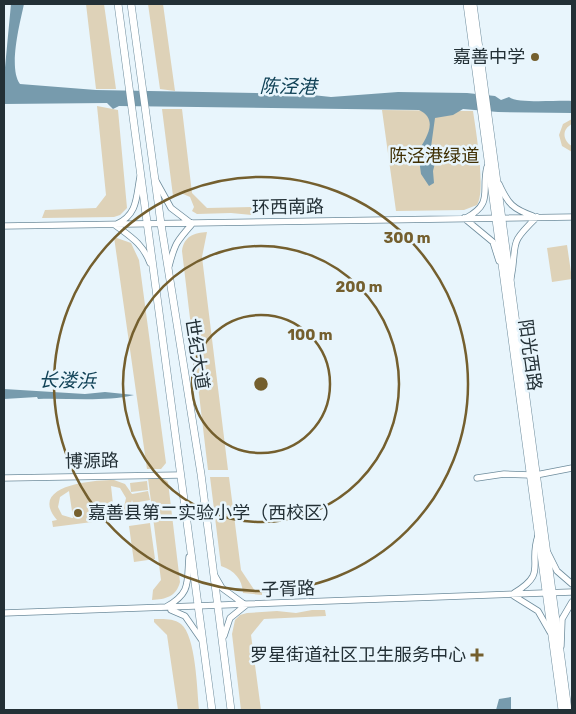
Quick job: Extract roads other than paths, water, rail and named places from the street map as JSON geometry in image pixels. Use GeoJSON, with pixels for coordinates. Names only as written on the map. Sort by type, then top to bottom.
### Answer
{"type":"FeatureCollection","features":[{"type":"Feature","properties":{"kind":"main road","name":"世纪大道"},"geometry":{"type":"LineString","coordinates":[[118,4],[212,710]]}},
{"type":"Feature","properties":{"kind":"main road","name":"世纪大道"},"geometry":{"type":"LineString","coordinates":[[131,4],[161,224],[201,474],[230,710]]}},
{"type":"Feature","properties":{"kind":"main road","name":"阳光西路"},"geometry":{"type":"LineString","coordinates":[[467,4],[499,184],[501,267],[507,293],[534,475],[548,552],[551,633],[562,710]]}},
{"type":"Feature","properties":{"kind":"main road"},"geometry":{"type":"LineString","coordinates":[[473,4],[483,92]]}},
{"type":"Feature","properties":{"kind":"main road","name":"阳光西路"},"geometry":{"type":"LineString","coordinates":[[486,114],[489,161],[510,282],[534,475],[538,535],[560,650],[568,710]]}},
{"type":"Feature","properties":{"kind":"street"},"geometry":{"type":"LineString","coordinates":[[489,161],[484,202],[477,212],[464,218],[494,242],[501,267]]}},
{"type":"Feature","properties":{"kind":"street"},"geometry":{"type":"LineString","coordinates":[[140,172],[136,206],[125,220],[115,225],[134,238],[145,250],[154,271]]}},
{"type":"Feature","properties":{"kind":"street"},"geometry":{"type":"LineString","coordinates":[[155,178],[171,208],[192,224],[180,236],[175,245],[168,269]]}},
{"type":"Feature","properties":{"kind":"street"},"geometry":{"type":"LineString","coordinates":[[499,184],[506,200],[517,210],[537,217]]}},
{"type":"Feature","properties":{"kind":"street"},"geometry":{"type":"LineString","coordinates":[[510,282],[514,243],[523,229],[537,217]]}},
{"type":"Feature","properties":{"kind":"street","name":"环西南路"},"geometry":{"type":"LineString","coordinates":[[4,226],[572,217]]}},
{"type":"Feature","properties":{"kind":"street"},"geometry":{"type":"LineString","coordinates":[[478,478],[504,474],[534,475],[572,468]]}},
{"type":"Feature","properties":{"kind":"street","name":"博源路"},"geometry":{"type":"LineString","coordinates":[[4,478],[180,474]]}},
{"type":"Feature","properties":{"kind":"street"},"geometry":{"type":"LineString","coordinates":[[538,535],[535,548],[535,574],[531,582],[512,595],[538,611],[551,633]]}},
{"type":"Feature","properties":{"kind":"street"},"geometry":{"type":"LineString","coordinates":[[164,608],[185,593],[188,582],[190,548]]}},
{"type":"Feature","properties":{"kind":"street"},"geometry":{"type":"LineString","coordinates":[[548,552],[556,571],[572,584]]}},
{"type":"Feature","properties":{"kind":"street"},"geometry":{"type":"LineString","coordinates":[[213,573],[222,588],[246,605],[235,613],[226,624],[224,659]]}},
{"type":"Feature","properties":{"kind":"street","name":"子胥路"},"geometry":{"type":"LineString","coordinates":[[4,613],[572,592]]}},
{"type":"Feature","properties":{"kind":"street"},"geometry":{"type":"LineString","coordinates":[[560,650],[562,619],[572,602]]}},
{"type":"Feature","properties":{"kind":"street"},"geometry":{"type":"LineString","coordinates":[[164,608],[185,616],[202,641]]}},
{"type":"Feature","properties":{"kind":"water"},"geometry":{"type":"Polygon","coordinates":[[[11,4],[24,4],[15,57],[15,67],[20,84],[96,90],[303,94],[331,97],[398,92],[467,93],[495,96],[501,100],[509,97],[529,101],[572,101],[572,113],[498,112],[463,109],[453,115],[435,118],[431,147],[435,163],[433,171],[434,183],[429,186],[421,174],[418,152],[427,136],[430,124],[429,119],[419,110],[119,106],[113,109],[107,103],[4,104],[4,78],[11,4]]]}},
{"type":"Feature","properties":{"kind":"water"},"geometry":{"type":"Polygon","coordinates":[[[4,389],[85,394],[105,392],[134,395],[99,399],[38,399],[37,397],[4,399],[4,389]]]}},
{"type":"Feature","properties":{"kind":"water"},"geometry":{"type":"Polygon","coordinates":[[[511,697],[511,710],[496,710],[499,699],[511,697]]]}},
{"type":"Feature","properties":{"kind":"place","name":"嘉善中学"},"geometry":{"type":"Point","coordinates":[535,57]}},
{"type":"Feature","properties":{"kind":"place","name":"嘉善县第二实验小学（西校区）"},"geometry":{"type":"Point","coordinates":[78,513]}},
{"type":"Feature","properties":{"kind":"place","name":"罗星街道社区卫生服务中心"},"geometry":{"type":"Point","coordinates":[477,655]}},
{"type":"Feature","properties":{"kind":"water label","name":"陈泾港"},"geometry":{"type":"Point","coordinates":[288,86]}},
{"type":"Feature","properties":{"kind":"water label","name":"长溇浜"},"geometry":{"type":"Point","coordinates":[67,380]}},
{"type":"Feature","properties":{"kind":"park label","name":"陈泾港绿道"},"geometry":{"type":"Point","coordinates":[434,156]}}]}
